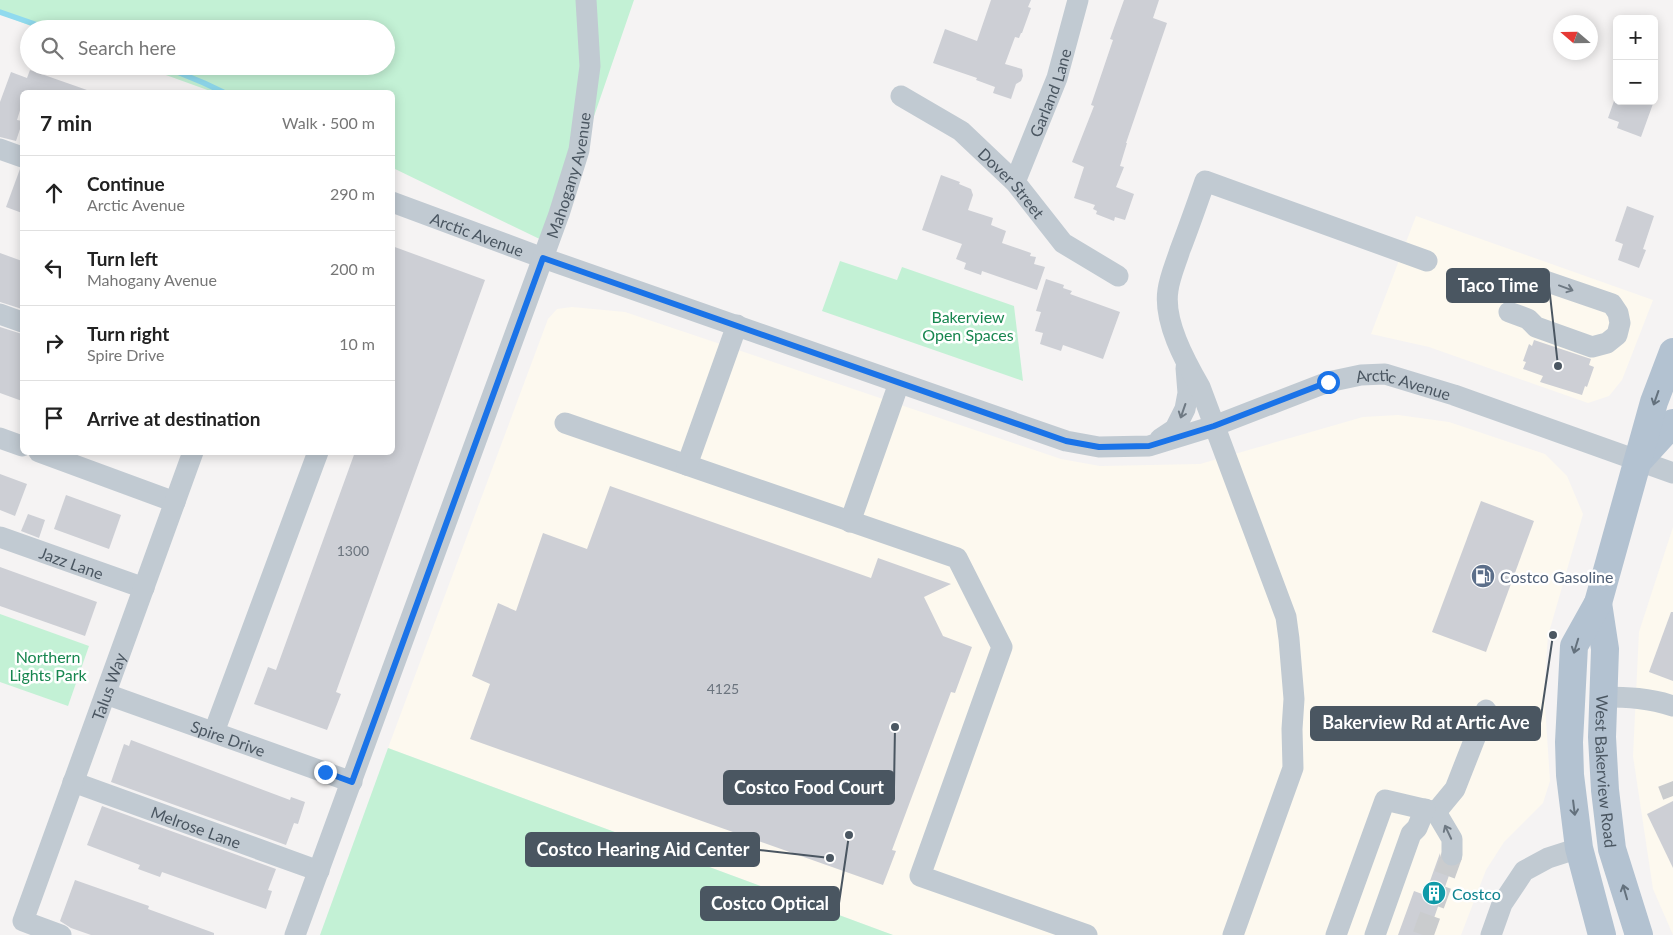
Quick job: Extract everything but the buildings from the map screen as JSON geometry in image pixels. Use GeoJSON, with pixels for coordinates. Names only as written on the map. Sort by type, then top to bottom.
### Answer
{"type":"FeatureCollection","features":[{"type":"Feature","properties":{"kind":"main road","name":"West Bakerview Road"},"geometry":{"type":"LineString","coordinates":[[1602,935],[1580,848],[1570,775],[1569,742],[1574,646],[1598,603],[1654,402],[1673,352]]}},
{"type":"Feature","properties":{"kind":"main road","name":"West Bakerview Road"},"geometry":{"type":"LineString","coordinates":[[1638,461],[1673,423]]}},
{"type":"Feature","properties":{"kind":"main road","name":"West Bakerview Road"},"geometry":{"type":"LineString","coordinates":[[1598,603],[1605,649],[1602,736],[1605,790],[1612,849],[1639,935]]}},
{"type":"Feature","properties":{"kind":"street","name":"Mahogany Avenue"},"geometry":{"type":"LineString","coordinates":[[295,935],[559,214],[579,150],[590,66],[586,0]]}},
{"type":"Feature","properties":{"kind":"street","name":"Garland Lane"},"geometry":{"type":"LineString","coordinates":[[1015,182],[1057,78],[1078,0]]}},
{"type":"Feature","properties":{"kind":"street","name":"Dover Street"},"geometry":{"type":"LineString","coordinates":[[900,96],[961,131],[1015,182],[1064,243],[1118,276]]}},
{"type":"Feature","properties":{"kind":"street"},"geometry":{"type":"LineString","coordinates":[[0,149],[20,156]]}},
{"type":"Feature","properties":{"kind":"street"},"geometry":{"type":"LineString","coordinates":[[1233,935],[1293,768],[1292,729],[1294,699],[1290,639],[1286,617],[1200,387],[1186,363],[1174,333],[1169,313],[1167,291],[1172,272],[1205,181],[1427,261]]}},
{"type":"Feature","properties":{"kind":"street","name":"Arctic Avenue"},"geometry":{"type":"LineString","coordinates":[[395,203],[543,258],[1066,441],[1099,447],[1149,446],[1214,426],[1328,382],[1361,375],[1386,374],[1446,392],[1673,473]]}},
{"type":"Feature","properties":{"kind":"street"},"geometry":{"type":"LineString","coordinates":[[1509,312],[1528,319],[1536,327],[1592,347],[1607,343],[1616,335],[1620,323],[1618,313],[1612,304],[1542,280],[1519,283]]}},
{"type":"Feature","properties":{"kind":"street"},"geometry":{"type":"LineString","coordinates":[[0,314],[20,321]]}},
{"type":"Feature","properties":{"kind":"street"},"geometry":{"type":"LineString","coordinates":[[687,465],[738,325]]}},
{"type":"Feature","properties":{"kind":"street"},"geometry":{"type":"LineString","coordinates":[[1149,446],[1175,429],[1185,409],[1188,393],[1186,363]]}},
{"type":"Feature","properties":{"kind":"street"},"geometry":{"type":"LineString","coordinates":[[850,522],[899,384]]}},
{"type":"Feature","properties":{"kind":"street"},"geometry":{"type":"LineString","coordinates":[[565,423],[957,558],[1002,647],[920,876],[1087,935]]}},
{"type":"Feature","properties":{"kind":"street"},"geometry":{"type":"LineString","coordinates":[[0,438],[20,445]]}},
{"type":"Feature","properties":{"kind":"street"},"geometry":{"type":"LineString","coordinates":[[47,455],[176,502]]}},
{"type":"Feature","properties":{"kind":"street","name":"Talus Way"},"geometry":{"type":"LineString","coordinates":[[61,935],[23,921],[192,455]]}},
{"type":"Feature","properties":{"kind":"street"},"geometry":{"type":"LineString","coordinates":[[214,732],[317,455]]}},
{"type":"Feature","properties":{"kind":"street","name":"Jazz Lane"},"geometry":{"type":"LineString","coordinates":[[0,536],[144,588]]}},
{"type":"Feature","properties":{"kind":"street","name":"Spire Drive"},"geometry":{"type":"LineString","coordinates":[[106,694],[352,782]]}},
{"type":"Feature","properties":{"kind":"street"},"geometry":{"type":"LineString","coordinates":[[1603,697],[1658,700],[1673,706]]}},
{"type":"Feature","properties":{"kind":"street"},"geometry":{"type":"LineString","coordinates":[[1375,935],[1411,834],[1426,817],[1456,790],[1486,710]]}},
{"type":"Feature","properties":{"kind":"street","name":"Melrose Lane"},"geometry":{"type":"LineString","coordinates":[[73,782],[319,871]]}},
{"type":"Feature","properties":{"kind":"street"},"geometry":{"type":"LineString","coordinates":[[1336,935],[1384,800],[1426,817],[1452,839],[1452,855]]}},
{"type":"Feature","properties":{"kind":"street"},"geometry":{"type":"LineString","coordinates":[[1385,935],[1426,817]]}},
{"type":"Feature","properties":{"kind":"street"},"geometry":{"type":"LineString","coordinates":[[1491,935],[1502,904],[1524,871],[1548,858],[1580,848]]}},
{"type":"Feature","properties":{"kind":"shaded area"},"geometry":{"type":"Polygon","coordinates":[[[1416,216],[1653,300],[1622,380],[1609,396],[1588,403],[1429,347],[1371,334],[1416,216]]]}},
{"type":"Feature","properties":{"kind":"shaded area"},"geometry":{"type":"Polygon","coordinates":[[[572,307],[625,312],[1061,459],[1100,466],[1200,464],[1363,417],[1398,415],[1449,422],[1545,454],[1567,476],[1583,514],[1548,636],[1544,690],[1550,781],[1543,803],[1504,842],[1486,870],[1461,935],[893,935],[388,748],[548,319],[557,309],[572,307]]]}},
{"type":"Feature","properties":{"kind":"shaded area"},"geometry":{"type":"Polygon","coordinates":[[[1673,527],[1673,935],[1653,889],[1633,756],[1639,632],[1673,527]]]}},
{"type":"Feature","properties":{"kind":"green space"},"geometry":{"type":"Polygon","coordinates":[[[0,0],[634,0],[550,244],[395,169],[395,90],[207,90],[166,75],[395,75],[395,20],[20,20],[20,22],[0,14],[0,0]]]}},
{"type":"Feature","properties":{"kind":"green space","name":"Bakerview Open Spaces"},"geometry":{"type":"Polygon","coordinates":[[[840,261],[897,280],[902,267],[1014,306],[1023,381],[822,311],[840,261]]]}},
{"type":"Feature","properties":{"kind":"green space","name":"Northern Lights Park"},"geometry":{"type":"Polygon","coordinates":[[[0,614],[89,646],[68,706],[0,682],[0,614]]]}},
{"type":"Feature","properties":{"kind":"green space"},"geometry":{"type":"Polygon","coordinates":[[[388,748],[893,935],[320,935],[388,748]]]}},
{"type":"Feature","properties":{"kind":"waterway"},"geometry":{"type":"LineString","coordinates":[[0,12],[23,20]]}},
{"type":"Feature","properties":{"kind":"waterway"},"geometry":{"type":"LineString","coordinates":[[185,75],[219,90]]}},
{"type":"Feature","properties":{"kind":"tunnel"},"geometry":{"type":"LineString","coordinates":[[1668,783],[1673,796]]}},
{"type":"Feature","properties":{"kind":"tunnel"},"geometry":{"type":"LineString","coordinates":[[1423,935],[1452,855]]}},
{"type":"Feature","properties":{"kind":"place","name":"Taco Time"},"geometry":{"type":"Point","coordinates":[1558,366]}},
{"type":"Feature","properties":{"kind":"place","name":"Costco Gasoline"},"geometry":{"type":"Point","coordinates":[1483,576]}},
{"type":"Feature","properties":{"kind":"place","name":"Bakerview Rd at Artic Ave"},"geometry":{"type":"Point","coordinates":[1553,635]}},
{"type":"Feature","properties":{"kind":"place","name":"Costco Food Court"},"geometry":{"type":"Point","coordinates":[895,727]}},
{"type":"Feature","properties":{"kind":"place","name":"Costco Optical"},"geometry":{"type":"Point","coordinates":[849,835]}},
{"type":"Feature","properties":{"kind":"place","name":"Costco Hearing Aid Center"},"geometry":{"type":"Point","coordinates":[830,858]}},
{"type":"Feature","properties":{"kind":"place","name":"Costco"},"geometry":{"type":"Point","coordinates":[1434,893]}},
{"type":"Feature","properties":{"kind":"route"},"geometry":{"type":"LineString","coordinates":[[325,772],[352,782],[543,258],[1066,441],[1099,447],[1149,446],[1214,426],[1328,382]]}}]}
